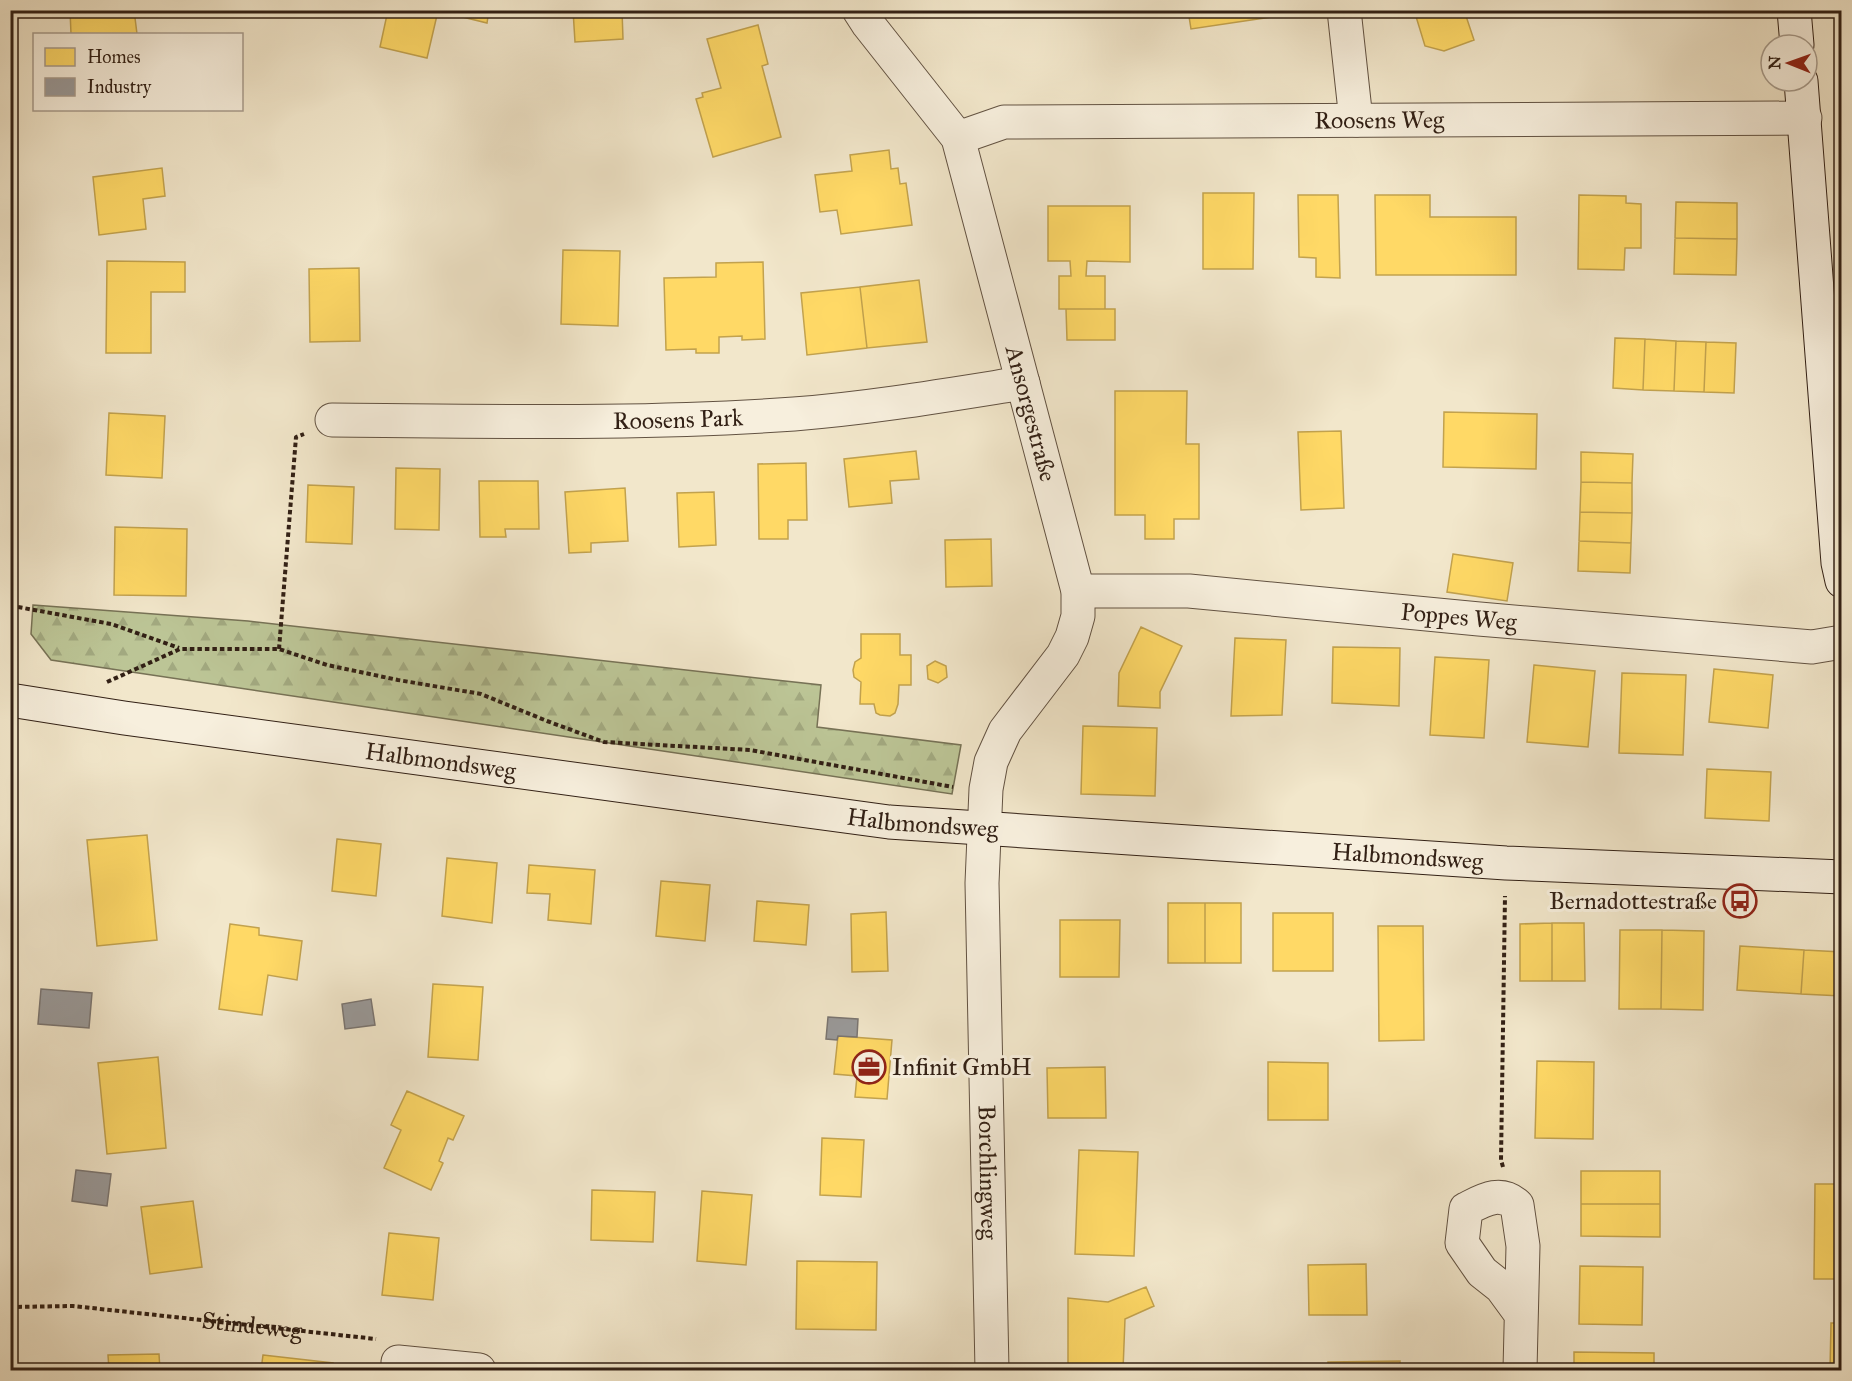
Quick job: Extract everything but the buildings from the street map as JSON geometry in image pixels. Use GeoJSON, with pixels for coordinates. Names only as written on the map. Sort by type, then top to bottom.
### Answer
{"type":"FeatureCollection","features":[{"type":"Feature","properties":{"kind":"street","name":"Ansorgestraße"},"geometry":{"type":"LineString","coordinates":[[860,10],[868,24],[958,138],[1078,591],[1078,616],[1072,637],[1062,655],[1005,731],[991,762],[983,829]]}},
{"type":"Feature","properties":{"kind":"street"},"geometry":{"type":"LineString","coordinates":[[1344,10],[1356,120]]}},
{"type":"Feature","properties":{"kind":"street"},"geometry":{"type":"LineString","coordinates":[[1794,10],[1796,33]]}},
{"type":"Feature","properties":{"kind":"street"},"geometry":{"type":"LineString","coordinates":[[1802,93],[1838,563],[1842,581]]}},
{"type":"Feature","properties":{"kind":"street","name":"Roosens Weg"},"geometry":{"type":"LineString","coordinates":[[958,138],[1004,122],[1805,118]]}},
{"type":"Feature","properties":{"kind":"street","name":"Roosens Park"},"geometry":{"type":"LineString","coordinates":[[332,420],[616,422],[794,414],[886,405],[1023,383]]}},
{"type":"Feature","properties":{"kind":"street","name":"Poppes Weg"},"geometry":{"type":"LineString","coordinates":[[1078,591],[1189,591],[1479,619],[1812,647],[1842,642]]}},
{"type":"Feature","properties":{"kind":"street","name":"Halbmondsweg"},"geometry":{"type":"LineString","coordinates":[[10,700],[124,718],[889,822],[1506,863],[1842,877]]}},
{"type":"Feature","properties":{"kind":"street","name":"Borchlingweg"},"geometry":{"type":"LineString","coordinates":[[983,829],[982,883],[992,1371]]}},
{"type":"Feature","properties":{"kind":"street"},"geometry":{"type":"LineString","coordinates":[[1520,1313],[1501,1287],[1482,1272],[1462,1243],[1466,1209],[1492,1196],[1511,1200],[1517,1205],[1523,1246],[1520,1371]]}},
{"type":"Feature","properties":{"kind":"street"},"geometry":{"type":"LineString","coordinates":[[398,1362],[479,1371]]}},
{"type":"Feature","properties":{"kind":"path"},"geometry":{"type":"LineString","coordinates":[[279,649],[296,437],[332,420]]}},
{"type":"Feature","properties":{"kind":"path"},"geometry":{"type":"LineString","coordinates":[[18,607],[111,624],[180,648],[279,649],[337,667],[481,694],[547,722],[604,742],[750,750],[943,786],[986,789]]}},
{"type":"Feature","properties":{"kind":"path"},"geometry":{"type":"LineString","coordinates":[[100,684],[180,648]]}},
{"type":"Feature","properties":{"kind":"path"},"geometry":{"type":"LineString","coordinates":[[1506,863],[1501,1160],[1511,1200]]}},
{"type":"Feature","properties":{"kind":"path","name":"Stindeweg"},"geometry":{"type":"LineString","coordinates":[[10,1306],[73,1306],[390,1340],[398,1362]]}},
{"type":"Feature","properties":{"kind":"green space"},"geometry":{"type":"Polygon","coordinates":[[[33,605],[248,621],[821,685],[817,727],[961,745],[952,794],[51,660],[31,634],[33,605]]]}},
{"type":"Feature","properties":{"kind":"place","name":"Bernadottestraße"},"geometry":{"type":"Point","coordinates":[1740,901]}},
{"type":"Feature","properties":{"kind":"place","name":"Infinit GmbH"},"geometry":{"type":"Point","coordinates":[869,1067]}}]}
